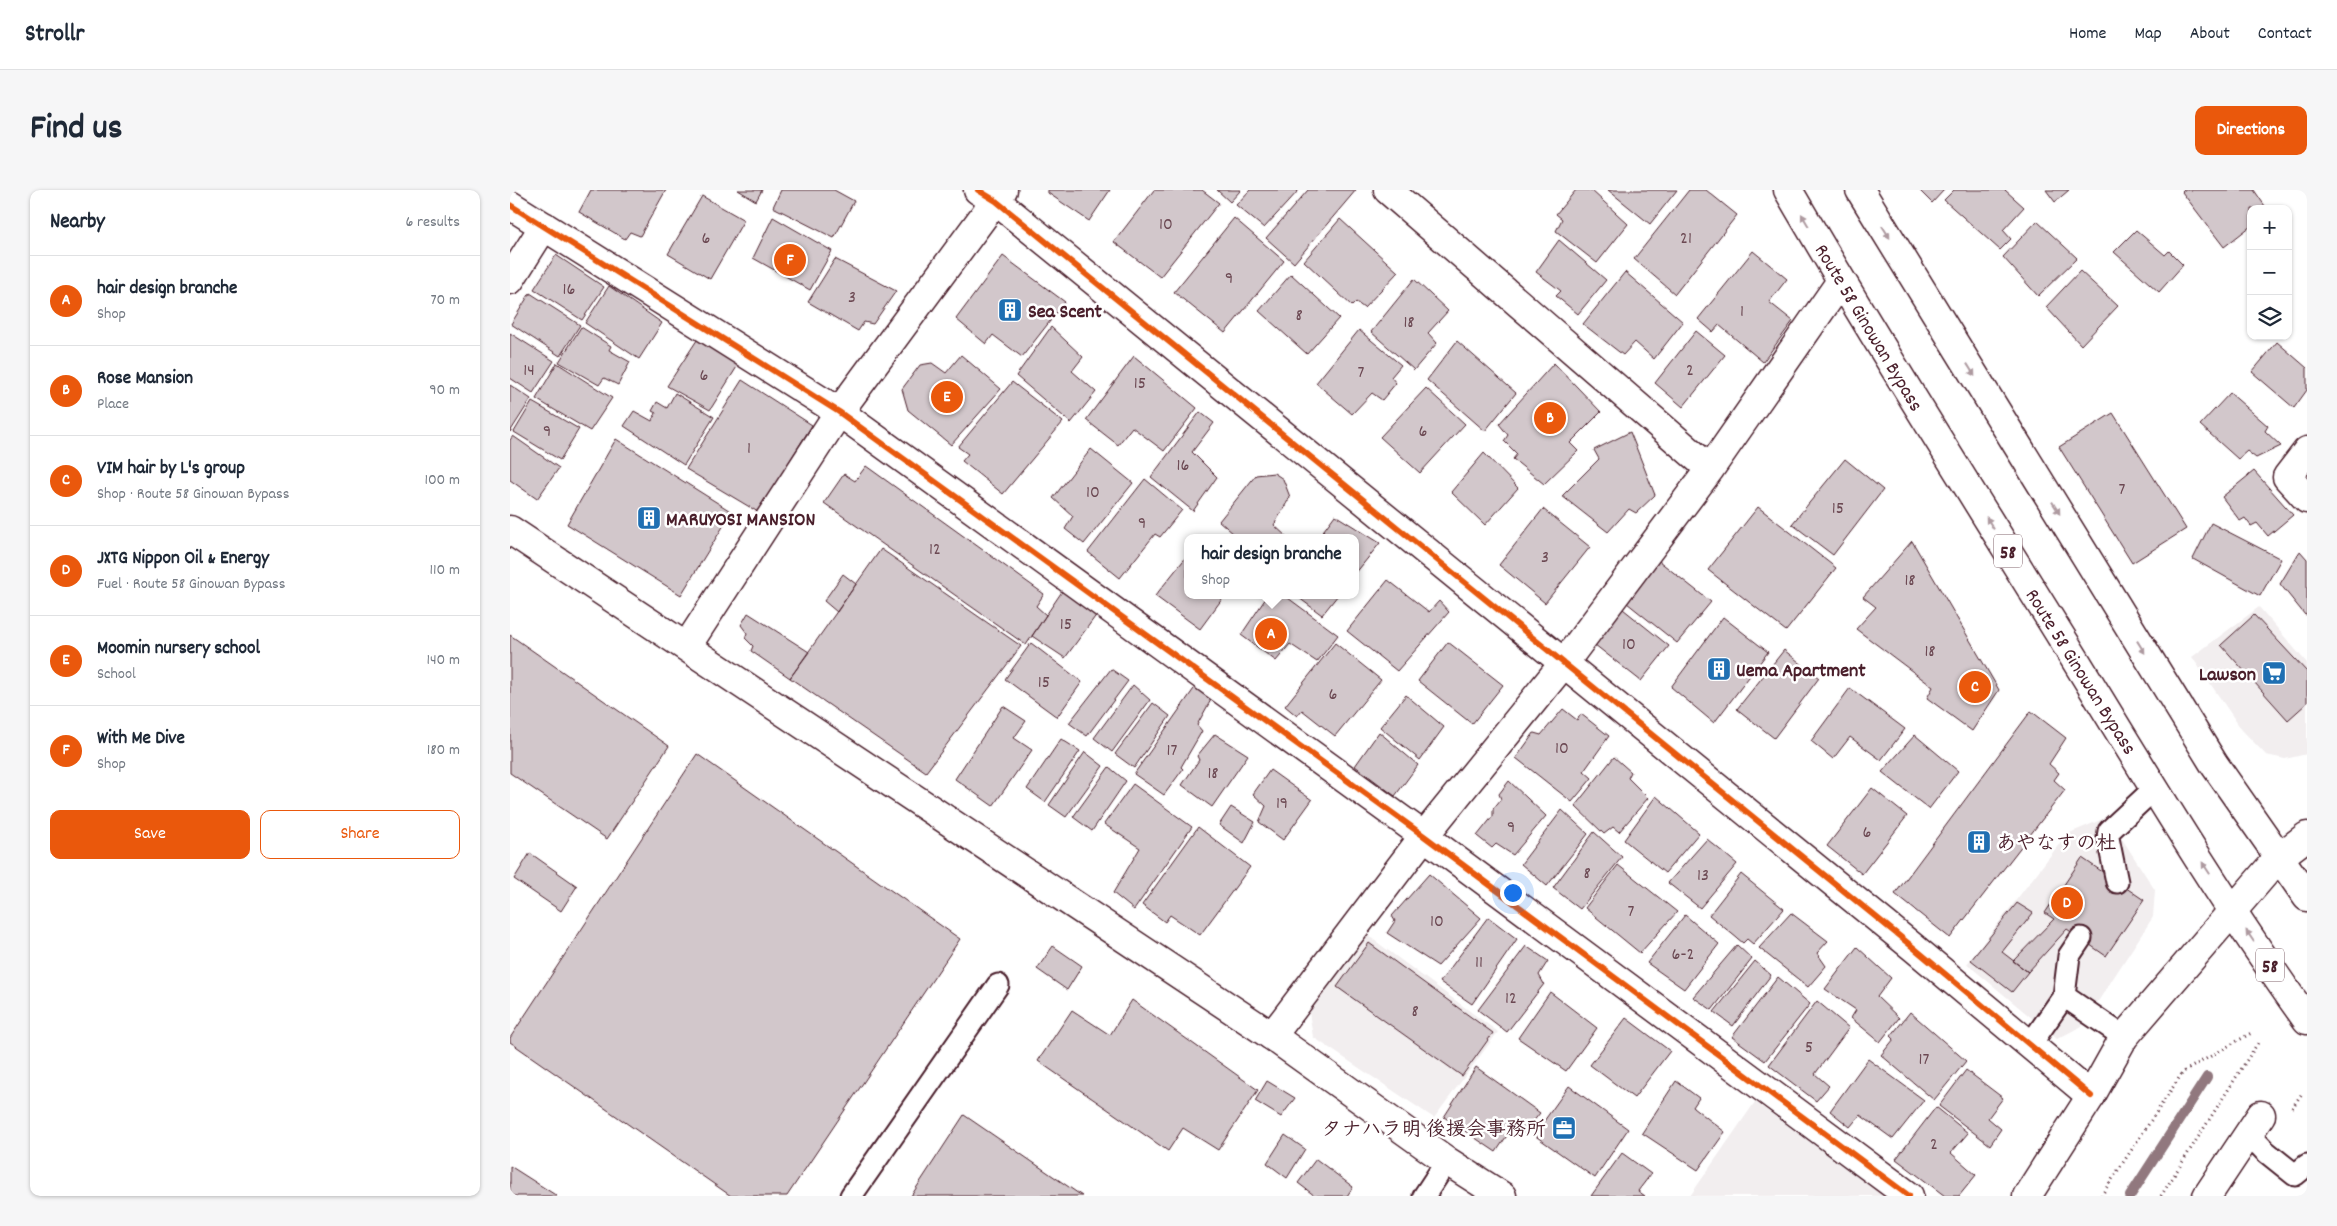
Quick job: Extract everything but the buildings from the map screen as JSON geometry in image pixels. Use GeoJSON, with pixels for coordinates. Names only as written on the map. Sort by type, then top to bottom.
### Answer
{"type":"FeatureCollection","features":[{"type":"Feature","properties":{"kind":"main road"},"geometry":{"type":"LineString","coordinates":[[1388,190],[1710,469]]}},
{"type":"Feature","properties":{"kind":"main road","name":"Route 58 Ginowan Bypass"},"geometry":{"type":"LineString","coordinates":[[1788,190],[1841,281],[2155,788],[2232,910],[2307,1020]]}},
{"type":"Feature","properties":{"kind":"main road"},"geometry":{"type":"LineString","coordinates":[[1860,190],[2214,764],[2307,897]]}},
{"type":"Feature","properties":{"kind":"main road"},"geometry":{"type":"LineString","coordinates":[[687,646],[839,412],[992,194],[2091,1096]]}},
{"type":"Feature","properties":{"kind":"main road"},"geometry":{"type":"LineString","coordinates":[[510,205],[839,412],[1424,836],[1909,1196]]}},
{"type":"Feature","properties":{"kind":"main road"},"geometry":{"type":"LineString","coordinates":[[510,280],[544,226]]}},
{"type":"Feature","properties":{"kind":"main road"},"geometry":{"type":"LineString","coordinates":[[1272,1036],[1424,836],[1564,663],[1710,469],[1841,281]]}},
{"type":"Feature","properties":{"kind":"main road"},"geometry":{"type":"LineString","coordinates":[[2307,450],[2287,477],[2307,499]]}},
{"type":"Feature","properties":{"kind":"main road"},"geometry":{"type":"LineString","coordinates":[[510,530],[1272,1036],[1447,1161],[1502,1196]]}},
{"type":"Feature","properties":{"kind":"main road"},"geometry":{"type":"LineString","coordinates":[[2027,1196],[2091,1096],[2124,1037],[2203,948],[2232,910],[2278,858],[2307,836]]}},
{"type":"Feature","properties":{"kind":"main road"},"geometry":{"type":"LineString","coordinates":[[2278,858],[2307,874]]}},
{"type":"Feature","properties":{"kind":"main road"},"geometry":{"type":"LineString","coordinates":[[2207,1196],[2255,1124]]}},
{"type":"Feature","properties":{"kind":"lane"},"geometry":{"type":"LineString","coordinates":[[2117,882],[2108,838],[2109,831],[2155,788]]}},
{"type":"Feature","properties":{"kind":"lane"},"geometry":{"type":"LineString","coordinates":[[2030,1045],[2064,996],[2069,956],[2081,938]]}},
{"type":"Feature","properties":{"kind":"lane"},"geometry":{"type":"LineString","coordinates":[[851,1196],[998,985]]}},
{"type":"Feature","properties":{"kind":"lane"},"geometry":{"type":"LineString","coordinates":[[2064,996],[2124,1037]]}},
{"type":"Feature","properties":{"kind":"lane"},"geometry":{"type":"LineString","coordinates":[[2255,1124],[2265,1152],[2295,1175],[2307,1165]]}},
{"type":"Feature","properties":{"kind":"lane"},"geometry":{"type":"LineString","coordinates":[[1424,1196],[1447,1161]]}},
{"type":"Feature","properties":{"kind":"path"},"geometry":{"type":"LineString","coordinates":[[2101,1196],[2183,1072],[2253,1032]]}},
{"type":"Feature","properties":{"kind":"path"},"geometry":{"type":"LineString","coordinates":[[2161,1196],[2259,1041]]}},
{"type":"Feature","properties":{"kind":"path"},"geometry":{"type":"LineString","coordinates":[[2290,1112],[2303,1092]]}},
{"type":"Feature","properties":{"kind":"shaded area"},"geometry":{"type":"Polygon","coordinates":[[[2259,607],[2307,663],[2307,754],[2285,759],[2266,755],[2242,730],[2192,657],[2259,607]]]}},
{"type":"Feature","properties":{"kind":"shaded area"},"geometry":{"type":"Polygon","coordinates":[[[2108,817],[2155,890],[2153,917],[2082,1026],[2057,1039],[1967,964],[2067,834],[2108,817]]]}},
{"type":"Feature","properties":{"kind":"shaded area"},"geometry":{"type":"Polygon","coordinates":[[[1366,934],[1498,1032],[1434,1118],[1313,1037],[1309,1012],[1366,934]]]}},
{"type":"Feature","properties":{"kind":"shaded area"},"geometry":{"type":"Polygon","coordinates":[[[1755,1102],[1885,1196],[1690,1196],[1755,1102]]]}},
{"type":"Feature","properties":{"kind":"waterway"},"geometry":{"type":"LineString","coordinates":[[2130,1196],[2207,1077]]}},
{"type":"Feature","properties":{"kind":"cycle path"},"geometry":{"type":"LineString","coordinates":[[978,190],[996,201],[1914,948],[2091,1096]]}},
{"type":"Feature","properties":{"kind":"cycle path"},"geometry":{"type":"LineString","coordinates":[[510,205],[839,412],[1424,836],[1909,1196]]}},
{"type":"Feature","properties":{"kind":"place","name":"With Me Dive"},"geometry":{"type":"Point","coordinates":[790,260]}},
{"type":"Feature","properties":{"kind":"place","name":"Sea Scent"},"geometry":{"type":"Point","coordinates":[1010,310]}},
{"type":"Feature","properties":{"kind":"place","name":"Moomin nursery school"},"geometry":{"type":"Point","coordinates":[947,397]}},
{"type":"Feature","properties":{"kind":"place","name":"Rose Mansion"},"geometry":{"type":"Point","coordinates":[1550,418]}},
{"type":"Feature","properties":{"kind":"place","name":"MARUYOSI MANSION"},"geometry":{"type":"Point","coordinates":[649,518]}},
{"type":"Feature","properties":{"kind":"place","name":"hair design branche"},"geometry":{"type":"Point","coordinates":[1271,634]}},
{"type":"Feature","properties":{"kind":"place","name":"Uema Apartment"},"geometry":{"type":"Point","coordinates":[1719,669]}},
{"type":"Feature","properties":{"kind":"place","name":"Lawson"},"geometry":{"type":"Point","coordinates":[2274,673]}},
{"type":"Feature","properties":{"kind":"place","name":"VIM hair by L's group"},"geometry":{"type":"Point","coordinates":[1975,687]}},
{"type":"Feature","properties":{"kind":"place","name":"あやなすの杜"},"geometry":{"type":"Point","coordinates":[1979,842]}},
{"type":"Feature","properties":{"kind":"place","name":"JXTG Nippon Oil & Energy"},"geometry":{"type":"Point","coordinates":[2067,903]}},
{"type":"Feature","properties":{"kind":"place","name":"タナハラ明 後援会事務所"},"geometry":{"type":"Point","coordinates":[1564,1128]}}]}
